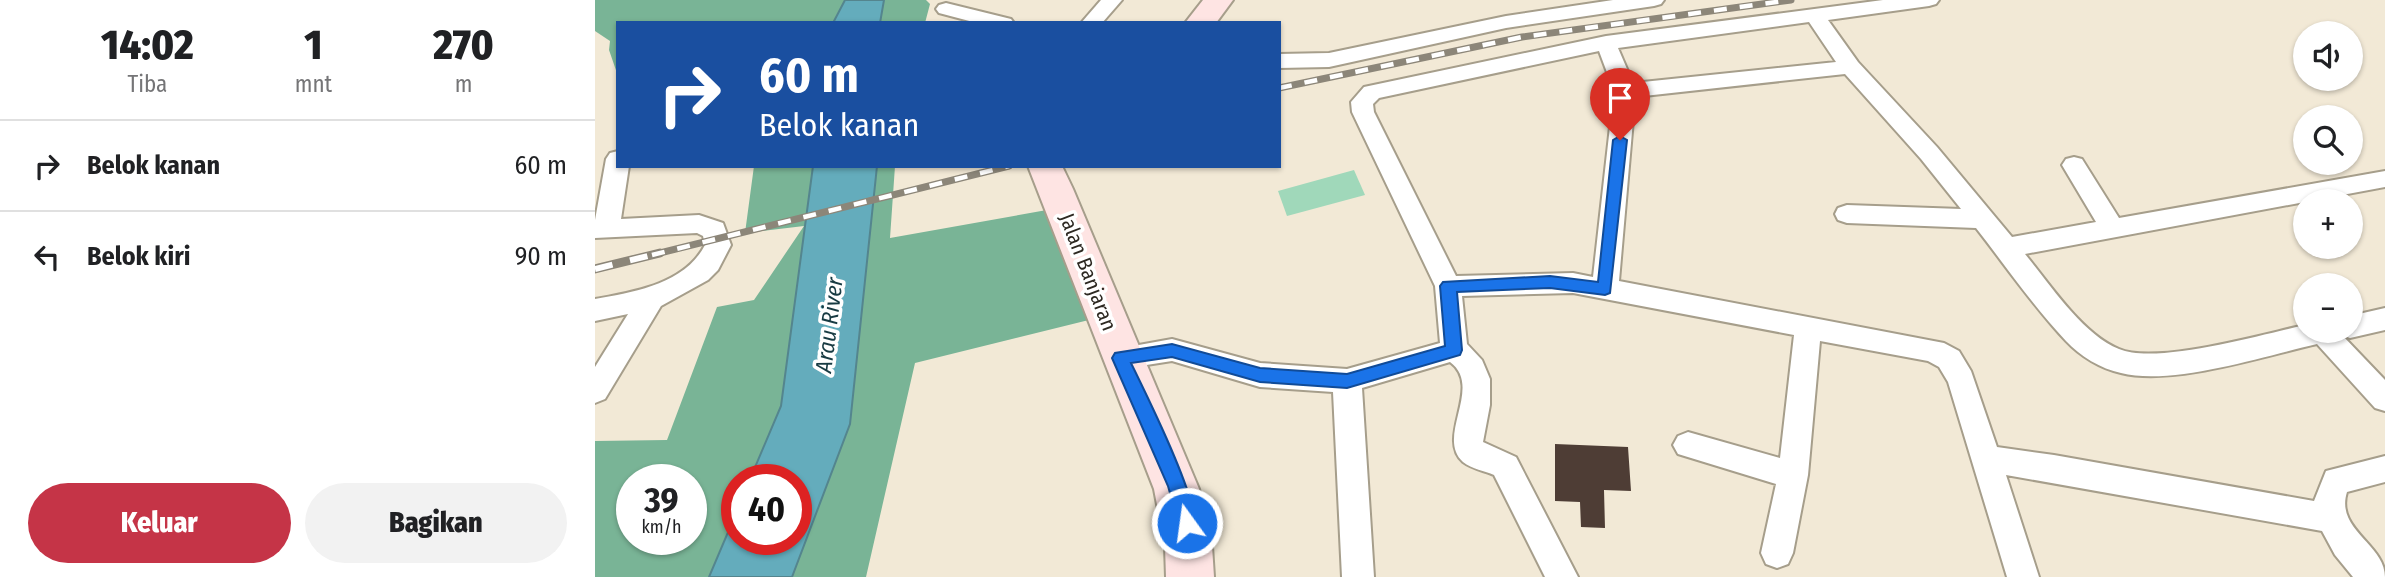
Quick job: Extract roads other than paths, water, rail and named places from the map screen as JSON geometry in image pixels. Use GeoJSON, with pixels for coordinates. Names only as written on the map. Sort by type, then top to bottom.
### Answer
{"type":"FeatureCollection","features":[{"type":"Feature","properties":{"kind":"street"},"geometry":{"type":"LineString","coordinates":[[1093,21],[1112,0]]}},
{"type":"Feature","properties":{"kind":"street"},"geometry":{"type":"LineString","coordinates":[[1202,21],[1218,0]]}},
{"type":"Feature","properties":{"kind":"street"},"geometry":{"type":"LineString","coordinates":[[1281,61],[1329,60],[1506,22],[1654,0]]}},
{"type":"Feature","properties":{"kind":"street"},"geometry":{"type":"LineString","coordinates":[[1454,350],[1448,286],[1363,112],[1363,99],[1380,90],[1606,43],[1929,0]]}},
{"type":"Feature","properties":{"kind":"street"},"geometry":{"type":"LineString","coordinates":[[946,9],[996,21]]}},
{"type":"Feature","properties":{"kind":"street"},"geometry":{"type":"LineString","coordinates":[[1815,16],[1850,67],[1915,136],[2075,334],[2097,351],[2118,362],[2152,364],[2293,338]]}},
{"type":"Feature","properties":{"kind":"street"},"geometry":{"type":"LineString","coordinates":[[1605,289],[1625,91],[1606,43]]}},
{"type":"Feature","properties":{"kind":"street"},"geometry":{"type":"LineString","coordinates":[[1625,91],[1850,67]]}},
{"type":"Feature","properties":{"kind":"street"},"geometry":{"type":"LineString","coordinates":[[2074,165],[2115,230]]}},
{"type":"Feature","properties":{"kind":"street"},"geometry":{"type":"LineString","coordinates":[[595,310],[652,299],[692,278],[706,267],[716,251],[716,233],[709,227],[698,224],[601,229],[616,167]]}},
{"type":"Feature","properties":{"kind":"street","name":"Jalan Banjaran"},"geometry":{"type":"LineString","coordinates":[[1046,168],[1121,358],[1178,486],[1187,523],[1190,577]]}},
{"type":"Feature","properties":{"kind":"street"},"geometry":{"type":"LineString","coordinates":[[2004,248],[2385,179]]}},
{"type":"Feature","properties":{"kind":"street"},"geometry":{"type":"LineString","coordinates":[[1847,214],[1981,219]]}},
{"type":"Feature","properties":{"kind":"street"},"geometry":{"type":"LineString","coordinates":[[1448,286],[1550,282],[1605,289],[1921,347],[1949,359],[1961,379],[2023,577]]}},
{"type":"Feature","properties":{"kind":"street"},"geometry":{"type":"LineString","coordinates":[[595,391],[652,299]]}},
{"type":"Feature","properties":{"kind":"street"},"geometry":{"type":"LineString","coordinates":[[2363,324],[2385,319]]}},
{"type":"Feature","properties":{"kind":"street"},"geometry":{"type":"LineString","coordinates":[[1777,553],[1793,475],[1808,328]]}},
{"type":"Feature","properties":{"kind":"street"},"geometry":{"type":"LineString","coordinates":[[2336,343],[2385,399]]}},
{"type":"Feature","properties":{"kind":"street"},"geometry":{"type":"LineString","coordinates":[[1121,358],[1172,350],[1260,375],[1347,381],[1454,350],[1465,356],[1476,379],[1468,444],[1470,451],[1477,457],[1505,466],[1563,577]]}},
{"type":"Feature","properties":{"kind":"street"},"geometry":{"type":"LineString","coordinates":[[1347,381],[1358,577]]}},
{"type":"Feature","properties":{"kind":"street"},"geometry":{"type":"LineString","coordinates":[[1688,445],[1793,475]]}},
{"type":"Feature","properties":{"kind":"street"},"geometry":{"type":"LineString","coordinates":[[1985,459],[2053,468],[2331,518]]}},
{"type":"Feature","properties":{"kind":"street"},"geometry":{"type":"LineString","coordinates":[[2374,577],[2331,518],[2329,495],[2337,481],[2385,469]]}},
{"type":"Feature","properties":{"kind":"water"},"geometry":{"type":"Polygon","coordinates":[[[845,0],[884,0],[880,21],[834,21],[845,0]]]}},
{"type":"Feature","properties":{"kind":"water","name":"Arau River"},"geometry":{"type":"Polygon","coordinates":[[[813,168],[877,168],[850,424],[812,524],[812,464],[756,464],[781,406],[813,168]]]}},
{"type":"Feature","properties":{"kind":"water"},"geometry":{"type":"Polygon","coordinates":[[[721,549],[721,555],[800,555],[792,577],[709,577],[721,549]]]}},
{"type":"Feature","properties":{"kind":"railway"},"geometry":{"type":"LineString","coordinates":[[1281,88],[1522,37],[1791,0]]}},
{"type":"Feature","properties":{"kind":"railway"},"geometry":{"type":"LineString","coordinates":[[652,255],[1001,168]]}},
{"type":"Feature","properties":{"kind":"railway"},"geometry":{"type":"LineString","coordinates":[[595,269],[660,253]]}}]}
